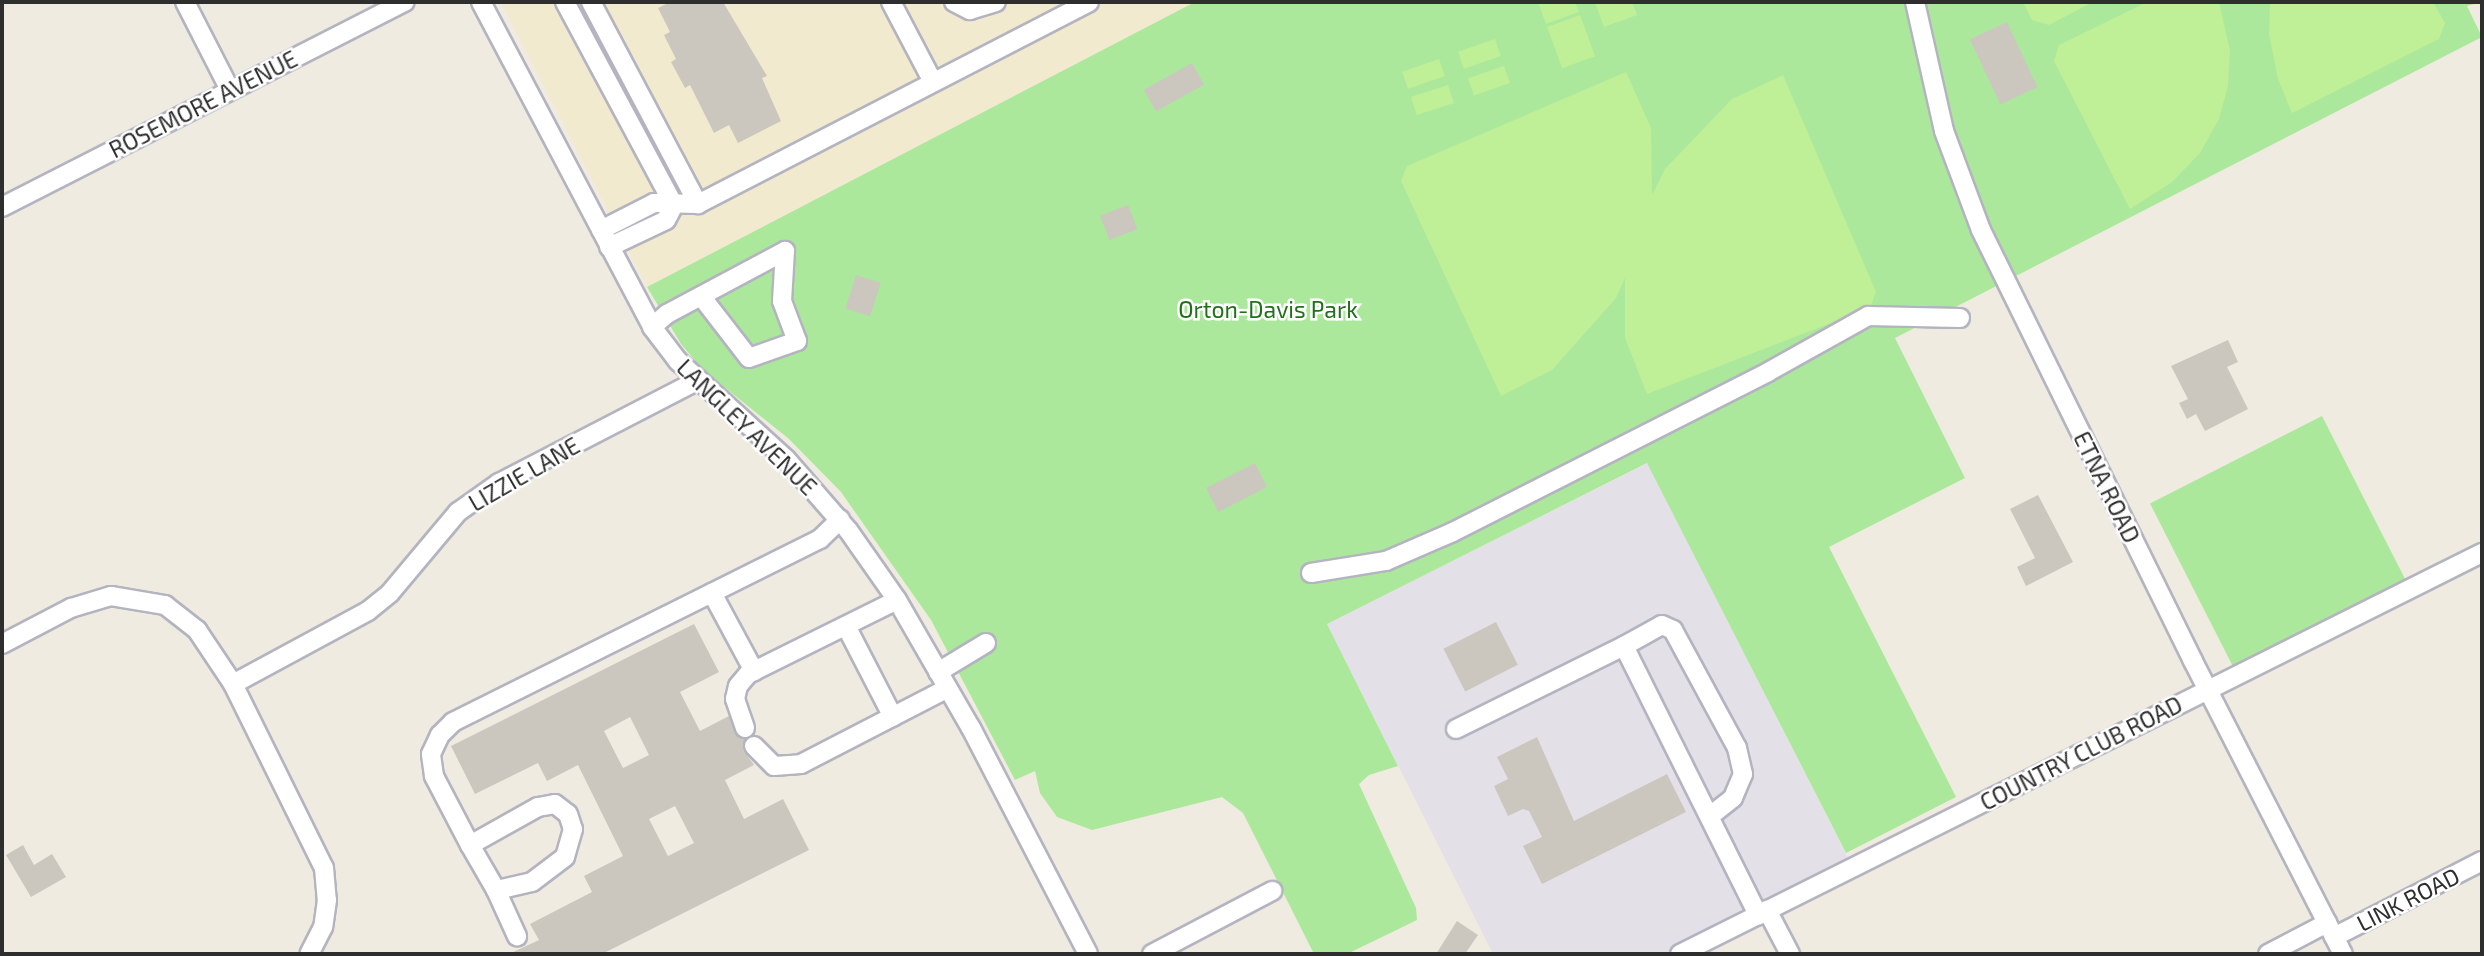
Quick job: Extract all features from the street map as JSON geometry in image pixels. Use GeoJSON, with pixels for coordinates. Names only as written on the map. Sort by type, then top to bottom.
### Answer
{"type":"FeatureCollection","features":[{"type":"Feature","properties":{"kind":"street"},"geometry":{"type":"LineString","coordinates":[[185,2],[230,90]]}},
{"type":"Feature","properties":{"kind":"street","name":"ROSEMORE AVENUE"},"geometry":{"type":"LineString","coordinates":[[2,207],[405,2]]}},
{"type":"Feature","properties":{"kind":"street","name":"LANGLEY AVENUE"},"geometry":{"type":"LineString","coordinates":[[481,2],[652,327],[697,382],[786,459],[840,520],[897,600],[948,688],[1088,954]]}},
{"type":"Feature","properties":{"kind":"street"},"geometry":{"type":"LineString","coordinates":[[565,2],[674,205]]}},
{"type":"Feature","properties":{"kind":"street"},"geometry":{"type":"LineString","coordinates":[[591,2],[698,204]]}},
{"type":"Feature","properties":{"kind":"street"},"geometry":{"type":"LineString","coordinates":[[891,2],[932,80]]}},
{"type":"Feature","properties":{"kind":"street"},"geometry":{"type":"LineString","coordinates":[[954,2],[970,10],[996,2]]}},
{"type":"Feature","properties":{"kind":"street"},"geometry":{"type":"LineString","coordinates":[[601,230],[654,203],[698,204],[932,80],[1089,2]]}},
{"type":"Feature","properties":{"kind":"street","name":"ETNA ROAD"},"geometry":{"type":"LineString","coordinates":[[1915,2],[1944,131],[1981,230],[2208,690],[2343,954]]}},
{"type":"Feature","properties":{"kind":"street"},"geometry":{"type":"LineString","coordinates":[[609,247],[666,220],[674,205]]}},
{"type":"Feature","properties":{"kind":"street"},"geometry":{"type":"LineString","coordinates":[[652,327],[701,296],[785,251],[782,301],[797,341],[749,358],[701,296]]}},
{"type":"Feature","properties":{"kind":"street"},"geometry":{"type":"LineString","coordinates":[[1311,573],[1387,561],[1453,532],[1616,446],[1768,372],[1868,316],[1960,318]]}},
{"type":"Feature","properties":{"kind":"street","name":"LIZZIE LANE"},"geometry":{"type":"LineString","coordinates":[[233,684],[368,611],[390,593],[458,512],[499,483],[697,382]]}},
{"type":"Feature","properties":{"kind":"street"},"geometry":{"type":"LineString","coordinates":[[517,936],[496,890],[434,776],[431,754],[440,735],[453,722],[820,539],[840,520]]}},
{"type":"Feature","properties":{"kind":"street","name":"COUNTRY CLUB ROAD"},"geometry":{"type":"LineString","coordinates":[[1680,954],[2482,553]]}},
{"type":"Feature","properties":{"kind":"street"},"geometry":{"type":"LineString","coordinates":[[712,593],[754,671]]}},
{"type":"Feature","properties":{"kind":"street"},"geometry":{"type":"LineString","coordinates":[[2,644],[71,608],[111,596],[165,605],[184,617],[210,645],[233,684],[324,868],[327,900],[323,928],[309,954]]}},
{"type":"Feature","properties":{"kind":"street"},"geometry":{"type":"LineString","coordinates":[[745,728],[735,699],[738,686],[754,671],[897,600]]}},
{"type":"Feature","properties":{"kind":"street"},"geometry":{"type":"LineString","coordinates":[[1455,729],[1662,625],[1673,629],[1737,748],[1743,774],[1732,798],[1710,816]]}},
{"type":"Feature","properties":{"kind":"street"},"geometry":{"type":"LineString","coordinates":[[846,626],[893,717]]}},
{"type":"Feature","properties":{"kind":"street"},"geometry":{"type":"LineString","coordinates":[[938,671],[986,643]]}},
{"type":"Feature","properties":{"kind":"street"},"geometry":{"type":"LineString","coordinates":[[1624,646],[1710,816],[1763,913],[1790,954]]}},
{"type":"Feature","properties":{"kind":"street"},"geometry":{"type":"LineString","coordinates":[[754,746],[763,760],[787,767],[948,688]]}},
{"type":"Feature","properties":{"kind":"street"},"geometry":{"type":"LineString","coordinates":[[470,845],[538,807],[555,804],[568,814],[573,829],[565,857],[532,882],[496,890]]}},
{"type":"Feature","properties":{"kind":"street","name":"LINK ROAD"},"geometry":{"type":"LineString","coordinates":[[2268,954],[2331,930],[2482,861]]}},
{"type":"Feature","properties":{"kind":"street"},"geometry":{"type":"LineString","coordinates":[[1152,954],[1272,891]]}},
{"type":"Feature","properties":{"kind":"shaded area"},"geometry":{"type":"Polygon","coordinates":[[[501,2],[1195,2],[647,287],[501,2]]]}},
{"type":"Feature","properties":{"kind":"shaded area"},"geometry":{"type":"Polygon","coordinates":[[[1648,463],[1854,870],[1687,954],[1493,954],[1327,624],[1648,463]]]}},
{"type":"Feature","properties":{"kind":"green space","name":"Orton-Davis Park"},"geometry":{"type":"Polygon","coordinates":[[[1195,2],[2482,2],[2467,6],[2482,37],[1895,338],[1965,478],[1829,547],[1956,797],[1846,853],[1647,463],[1327,624],[1398,766],[1369,775],[1359,784],[1416,908],[1417,920],[1347,954],[1314,954],[1243,813],[1222,797],[1092,830],[1057,817],[1040,793],[1035,771],[1015,780],[931,620],[841,492],[789,439],[703,370],[681,344],[647,287],[1195,2]]]}},
{"type":"Feature","properties":{"kind":"green space"},"geometry":{"type":"Polygon","coordinates":[[[1538,2],[1575,2],[1579,12],[1546,24],[1538,2]]]}},
{"type":"Feature","properties":{"kind":"green space"},"geometry":{"type":"Polygon","coordinates":[[[1595,2],[1632,2],[1637,15],[1604,27],[1595,2]]]}},
{"type":"Feature","properties":{"kind":"green space"},"geometry":{"type":"Polygon","coordinates":[[[2023,2],[2093,2],[2049,25],[2032,20],[2023,2]]]}},
{"type":"Feature","properties":{"kind":"green space"},"geometry":{"type":"Polygon","coordinates":[[[2147,2],[2219,2],[2230,51],[2228,86],[2219,119],[2200,153],[2172,182],[2130,209],[2054,61],[2059,45],[2147,2]]]}},
{"type":"Feature","properties":{"kind":"green space"},"geometry":{"type":"Polygon","coordinates":[[[2270,2],[2433,2],[2445,23],[2439,39],[2292,113],[2278,79],[2269,34],[2270,2]]]}},
{"type":"Feature","properties":{"kind":"green space"},"geometry":{"type":"Polygon","coordinates":[[[1580,15],[1595,56],[1562,68],[1547,27],[1580,15]]]}},
{"type":"Feature","properties":{"kind":"green space"},"geometry":{"type":"Polygon","coordinates":[[[1495,39],[1501,56],[1464,69],[1458,52],[1495,39]]]}},
{"type":"Feature","properties":{"kind":"green space"},"geometry":{"type":"Polygon","coordinates":[[[1439,59],[1445,76],[1408,89],[1402,72],[1439,59]]]}},
{"type":"Feature","properties":{"kind":"green space"},"geometry":{"type":"Polygon","coordinates":[[[1504,66],[1510,83],[1474,95],[1468,78],[1504,66]]]}},
{"type":"Feature","properties":{"kind":"green space"},"geometry":{"type":"Polygon","coordinates":[[[1626,72],[1651,128],[1652,195],[1665,169],[1732,99],[1783,75],[1876,292],[1870,308],[1647,394],[1625,338],[1625,278],[1616,298],[1552,370],[1501,396],[1401,181],[1407,166],[1626,72]]]}},
{"type":"Feature","properties":{"kind":"green space"},"geometry":{"type":"Polygon","coordinates":[[[1448,85],[1454,103],[1417,115],[1411,97],[1448,85]]]}},
{"type":"Feature","properties":{"kind":"green space"},"geometry":{"type":"Polygon","coordinates":[[[2322,416],[2405,579],[2233,667],[2150,504],[2322,416]]]}},
{"type":"Feature","properties":{"kind":"building"},"geometry":{"type":"Polygon","coordinates":[[[670,2],[723,2],[767,76],[762,78],[781,121],[738,143],[729,125],[714,133],[690,85],[685,88],[671,62],[676,59],[664,35],[670,32],[658,8],[670,2]]]}},
{"type":"Feature","properties":{"kind":"building"},"geometry":{"type":"Polygon","coordinates":[[[2007,22],[2037,87],[2000,105],[1970,39],[2007,22]]]}},
{"type":"Feature","properties":{"kind":"building"},"geometry":{"type":"Polygon","coordinates":[[[1192,63],[1204,85],[1156,112],[1144,90],[1192,63]]]}},
{"type":"Feature","properties":{"kind":"building"},"geometry":{"type":"Polygon","coordinates":[[[1128,205],[1137,229],[1109,240],[1100,216],[1128,205]]]}},
{"type":"Feature","properties":{"kind":"building"},"geometry":{"type":"Polygon","coordinates":[[[856,275],[881,283],[870,316],[845,308],[856,275]]]}},
{"type":"Feature","properties":{"kind":"building"},"geometry":{"type":"Polygon","coordinates":[[[2228,340],[2238,362],[2227,367],[2248,409],[2205,431],[2196,414],[2187,419],[2179,403],[2188,399],[2171,366],[2228,340]]]}},
{"type":"Feature","properties":{"kind":"building"},"geometry":{"type":"Polygon","coordinates":[[[1255,463],[1267,487],[1218,512],[1206,488],[1255,463]]]}},
{"type":"Feature","properties":{"kind":"building"},"geometry":{"type":"Polygon","coordinates":[[[2038,495],[2073,562],[2026,586],[2017,567],[2035,558],[2010,509],[2038,495]]]}},
{"type":"Feature","properties":{"kind":"building"},"geometry":{"type":"Polygon","coordinates":[[[1496,622],[1518,665],[1465,692],[1443,649],[1496,622]]]}},
{"type":"Feature","properties":{"kind":"building"},"geometry":{"type":"Polygon","coordinates":[[[694,624],[719,672],[680,692],[700,731],[729,716],[737,736],[745,739],[743,750],[754,765],[725,780],[744,819],[783,799],[809,850],[602,954],[509,954],[539,940],[530,924],[592,892],[584,876],[623,856],[578,765],[547,781],[538,763],[475,794],[451,746],[694,624]],[[630,717],[604,731],[623,768],[649,755],[630,717]],[[675,806],[649,819],[668,856],[694,843],[675,806]]]}},
{"type":"Feature","properties":{"kind":"building"},"geometry":{"type":"Polygon","coordinates":[[[1537,737],[1574,821],[1667,774],[1686,812],[1542,884],[1523,846],[1542,837],[1529,811],[1523,809],[1508,816],[1494,786],[1508,779],[1497,757],[1537,737]]]}},
{"type":"Feature","properties":{"kind":"building"},"geometry":{"type":"Polygon","coordinates":[[[23,845],[34,865],[52,854],[66,877],[31,897],[6,855],[23,845]]]}},
{"type":"Feature","properties":{"kind":"building"},"geometry":{"type":"Polygon","coordinates":[[[1457,921],[1478,935],[1465,954],[1436,954],[1457,921]]]}}]}
